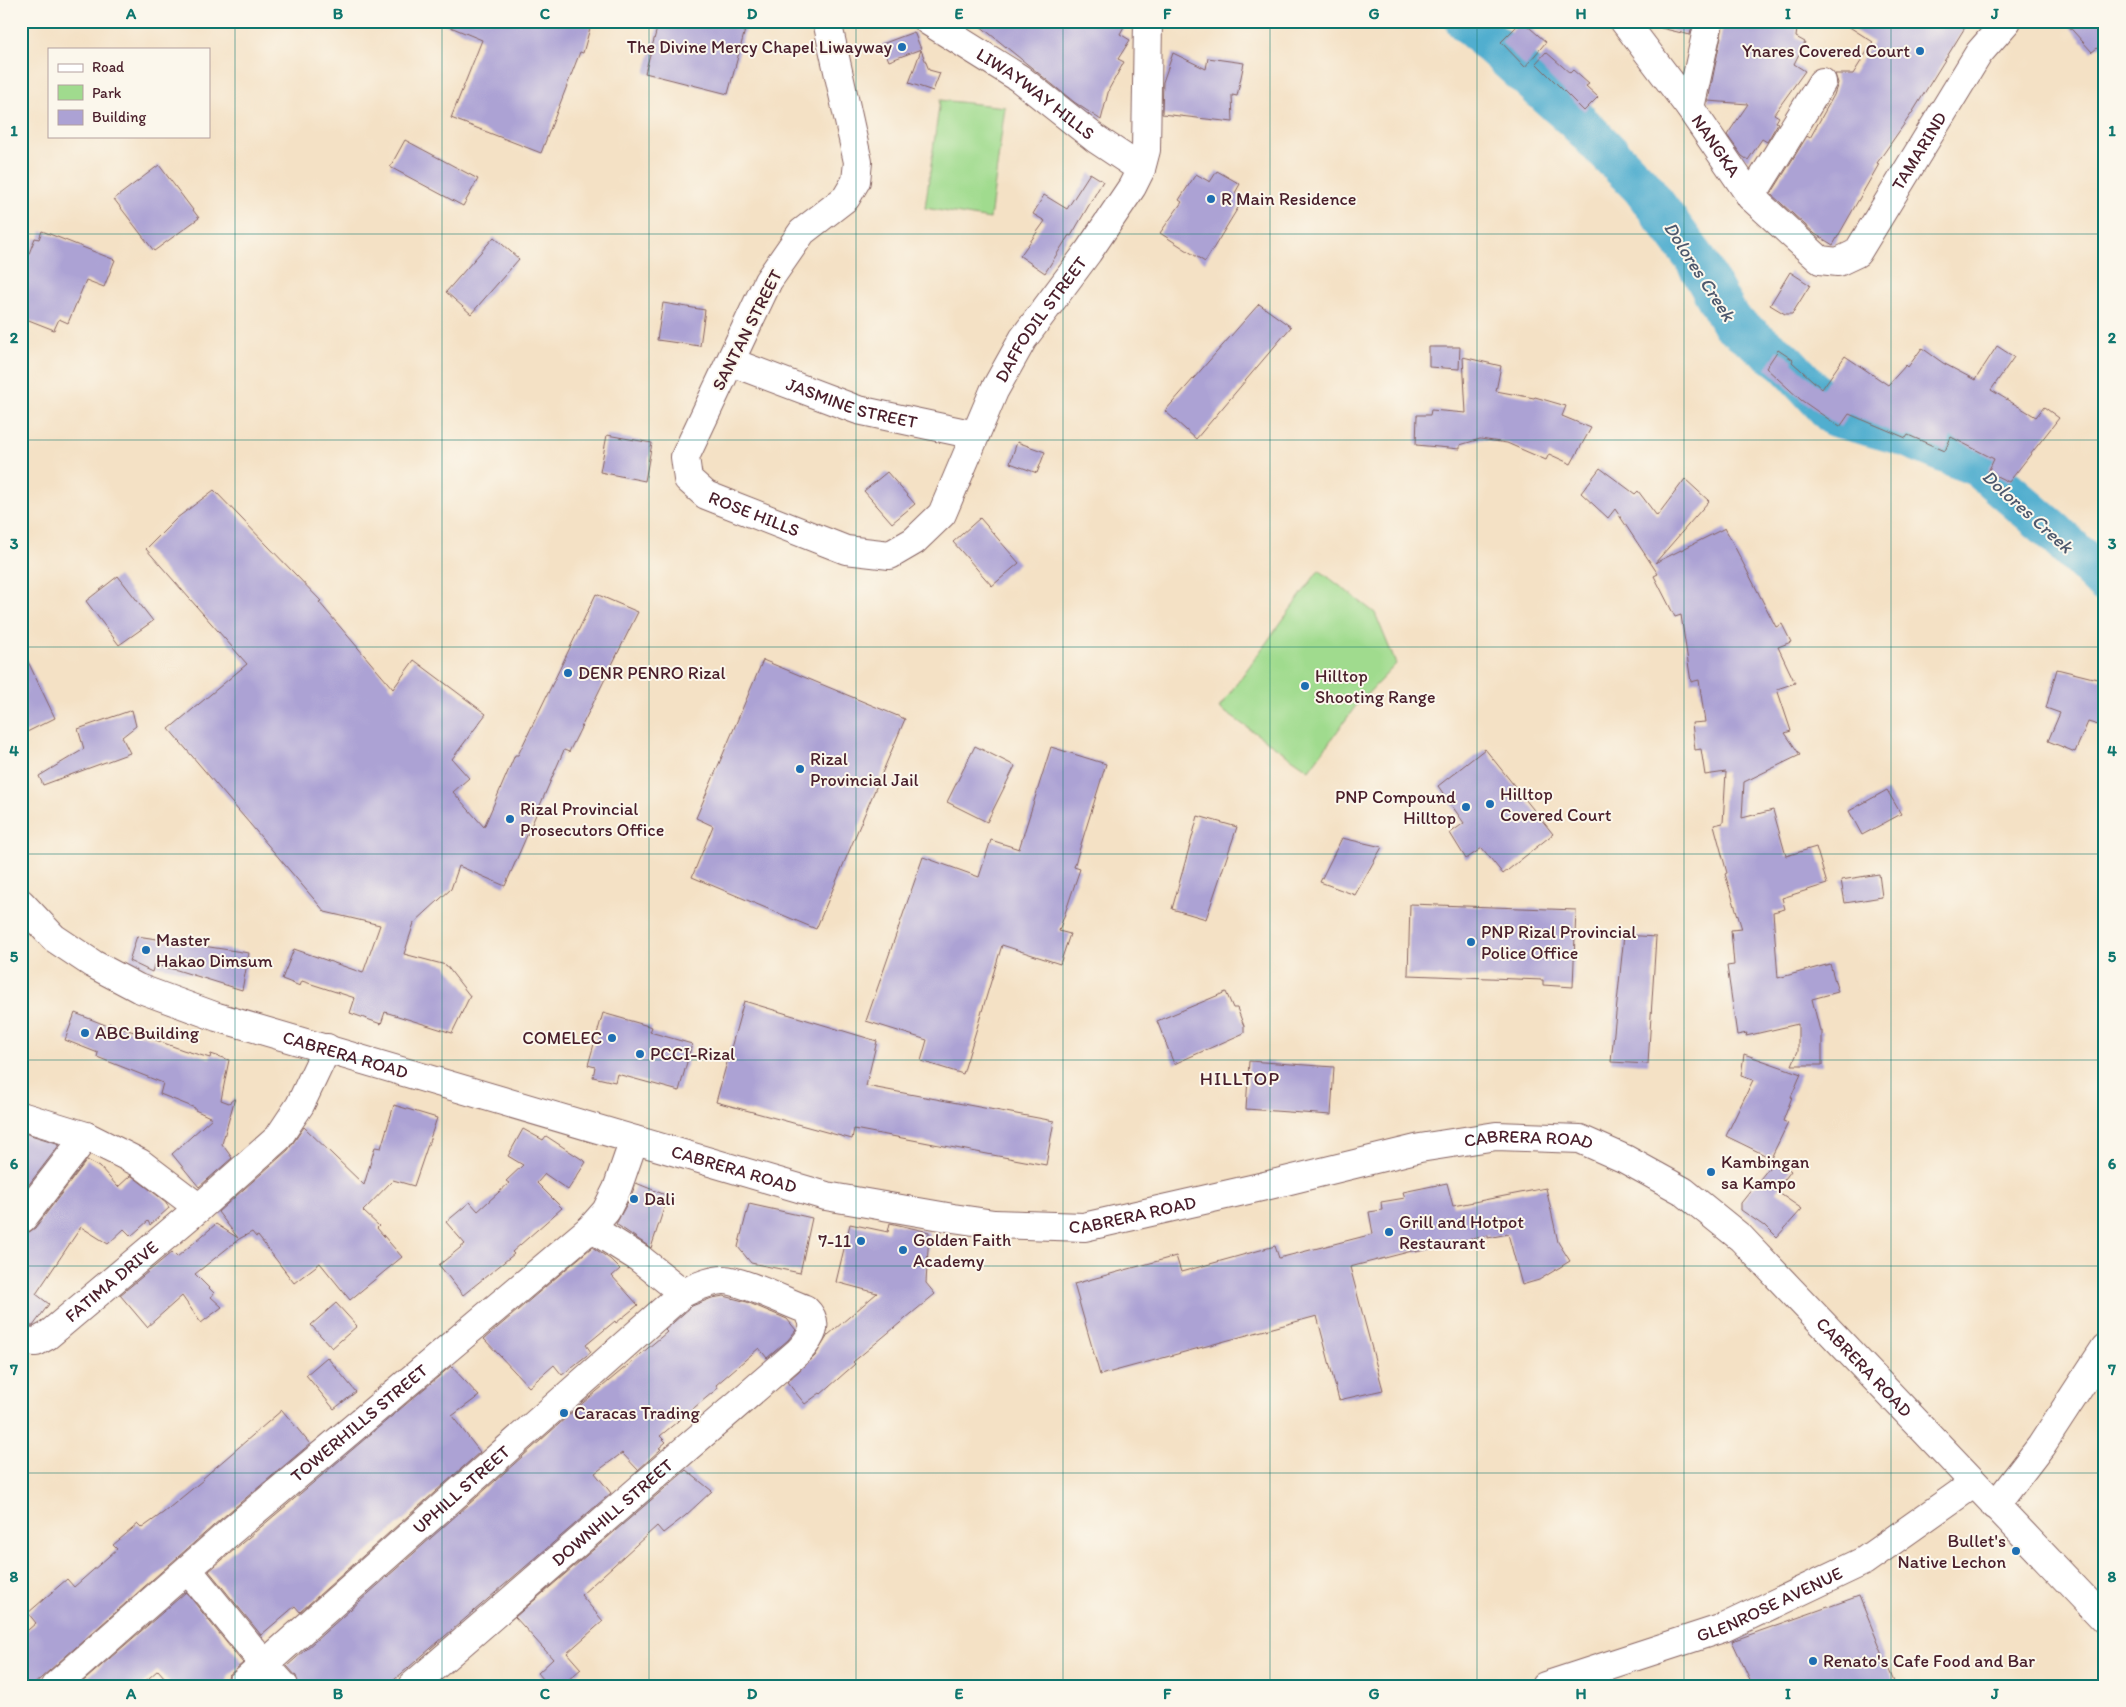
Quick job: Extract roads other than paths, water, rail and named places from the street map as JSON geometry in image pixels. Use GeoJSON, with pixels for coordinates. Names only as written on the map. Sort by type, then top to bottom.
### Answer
{"type":"FeatureCollection","features":[{"type":"Feature","properties":{"kind":"street","name":"SANTAN STREET"},"geometry":{"type":"LineString","coordinates":[[685,457],[768,281],[802,232],[846,198],[856,181],[858,162],[827,21]]}},
{"type":"Feature","properties":{"kind":"street","name":"LIWAYWAY HILLS"},"geometry":{"type":"LineString","coordinates":[[928,21],[1019,78],[1096,139],[1142,169]]}},
{"type":"Feature","properties":{"kind":"street","name":"DAFFODIL STREET"},"geometry":{"type":"LineString","coordinates":[[846,550],[890,555],[914,541],[942,514],[994,390],[1023,339],[1088,252],[1132,187],[1142,169],[1146,150],[1148,21]]}},
{"type":"Feature","properties":{"kind":"street","name":"NANGKA"},"geometry":{"type":"LineString","coordinates":[[1624,21],[1690,108],[1751,197],[1820,260]]}},
{"type":"Feature","properties":{"kind":"street"},"geometry":{"type":"LineString","coordinates":[[1690,108],[1709,21]]}},
{"type":"Feature","properties":{"kind":"street","name":"TAMARIND"},"geometry":{"type":"LineString","coordinates":[[1820,260],[1838,262],[1857,253],[1979,53],[2007,21]]}},
{"type":"Feature","properties":{"kind":"street"},"geometry":{"type":"LineString","coordinates":[[1751,197],[1822,82]]}},
{"type":"Feature","properties":{"kind":"street","name":"JASMINE STREET"},"geometry":{"type":"LineString","coordinates":[[731,362],[858,410],[975,435]]}},
{"type":"Feature","properties":{"kind":"street","name":"ROSE HILLS"},"geometry":{"type":"LineString","coordinates":[[685,457],[688,479],[706,495],[846,550]]}},
{"type":"Feature","properties":{"kind":"street","name":"CABRERA ROAD"},"geometry":{"type":"LineString","coordinates":[[21,902],[54,938],[93,964],[138,988],[217,1017],[826,1196],[994,1224],[1084,1227],[1265,1186],[1420,1148],[1496,1136],[1580,1140],[1625,1159],[1683,1191],[1741,1238],[1973,1484],[2105,1620]]}},
{"type":"Feature","properties":{"kind":"street","name":"FATIMA DRIVE"},"geometry":{"type":"LineString","coordinates":[[21,1342],[36,1342],[47,1336],[199,1208],[284,1131],[300,1106],[327,1048]]}},
{"type":"Feature","properties":{"kind":"street"},"geometry":{"type":"LineString","coordinates":[[21,1116],[86,1136],[140,1163],[199,1208]]}},
{"type":"Feature","properties":{"kind":"street"},"geometry":{"type":"LineString","coordinates":[[23,1218],[86,1136]]}},
{"type":"Feature","properties":{"kind":"street","name":"TOWERHILLS STREET"},"geometry":{"type":"LineString","coordinates":[[55,1686],[252,1513],[591,1228],[606,1211],[617,1189],[634,1140]]}},
{"type":"Feature","properties":{"kind":"street"},"geometry":{"type":"LineString","coordinates":[[591,1228],[639,1258],[683,1293]]}},
{"type":"Feature","properties":{"kind":"street","name":"UPHILL STREET"},"geometry":{"type":"LineString","coordinates":[[240,1686],[683,1293],[704,1283],[724,1280],[740,1283],[805,1309],[811,1315],[812,1337]]}},
{"type":"Feature","properties":{"kind":"street","name":"DOWNHILL STREET"},"geometry":{"type":"LineString","coordinates":[[412,1686],[799,1352],[812,1337]]}},
{"type":"Feature","properties":{"kind":"street"},"geometry":{"type":"LineString","coordinates":[[1995,1506],[2041,1446],[2105,1348]]}},
{"type":"Feature","properties":{"kind":"street","name":"GLENROSE AVENUE"},"geometry":{"type":"LineString","coordinates":[[1545,1686],[1723,1628],[1864,1561],[1973,1484]]}},
{"type":"Feature","properties":{"kind":"street"},"geometry":{"type":"LineString","coordinates":[[188,1570],[284,1686]]}},
{"type":"Feature","properties":{"kind":"waterway","name":"Dolores Creek"},"geometry":{"type":"LineString","coordinates":[[1466,21],[1576,120],[1642,187],[1694,257],[1731,322],[1786,363],[1835,416],[1901,434],[1978,466],[2053,531],[2105,582]]}},
{"type":"Feature","properties":{"kind":"place","name":"The Divine Mercy Chapel Liwayway"},"geometry":{"type":"Point","coordinates":[902,47]}},
{"type":"Feature","properties":{"kind":"place","name":"Ynares Covered Court"},"geometry":{"type":"Point","coordinates":[1920,51]}},
{"type":"Feature","properties":{"kind":"place","name":"R Main Residence"},"geometry":{"type":"Point","coordinates":[1211,199]}},
{"type":"Feature","properties":{"kind":"place","name":"DENR PENRO Rizal"},"geometry":{"type":"Point","coordinates":[568,673]}},
{"type":"Feature","properties":{"kind":"place","name":"Hilltop Shooting Range"},"geometry":{"type":"Point","coordinates":[1305,686]}},
{"type":"Feature","properties":{"kind":"place","name":"Rizal Provincial Jail"},"geometry":{"type":"Point","coordinates":[800,769]}},
{"type":"Feature","properties":{"kind":"place","name":"Hilltop Covered Court"},"geometry":{"type":"Point","coordinates":[1490,804]}},
{"type":"Feature","properties":{"kind":"place","name":"PNP Compound Hilltop"},"geometry":{"type":"Point","coordinates":[1466,807]}},
{"type":"Feature","properties":{"kind":"place","name":"Rizal Provincial Prosecutors Office"},"geometry":{"type":"Point","coordinates":[510,819]}},
{"type":"Feature","properties":{"kind":"place","name":"PNP Rizal Provincial Police Office"},"geometry":{"type":"Point","coordinates":[1471,942]}},
{"type":"Feature","properties":{"kind":"place","name":"Master Hakao Dimsum"},"geometry":{"type":"Point","coordinates":[146,950]}},
{"type":"Feature","properties":{"kind":"place","name":"ABC Building"},"geometry":{"type":"Point","coordinates":[85,1033]}},
{"type":"Feature","properties":{"kind":"place","name":"COMELEC"},"geometry":{"type":"Point","coordinates":[612,1038]}},
{"type":"Feature","properties":{"kind":"place","name":"PCCI-Rizal"},"geometry":{"type":"Point","coordinates":[640,1054]}},
{"type":"Feature","properties":{"kind":"place","name":"Kambingan sa Kampo"},"geometry":{"type":"Point","coordinates":[1711,1172]}},
{"type":"Feature","properties":{"kind":"place","name":"Dali"},"geometry":{"type":"Point","coordinates":[634,1199]}},
{"type":"Feature","properties":{"kind":"place","name":"Grill and Hotpot Restaurant"},"geometry":{"type":"Point","coordinates":[1389,1232]}},
{"type":"Feature","properties":{"kind":"place","name":"7-11"},"geometry":{"type":"Point","coordinates":[861,1241]}},
{"type":"Feature","properties":{"kind":"place","name":"Golden Faith Academy"},"geometry":{"type":"Point","coordinates":[903,1250]}},
{"type":"Feature","properties":{"kind":"place","name":"Caracas Trading"},"geometry":{"type":"Point","coordinates":[564,1413]}},
{"type":"Feature","properties":{"kind":"place","name":"Bullet's Native Lechon"},"geometry":{"type":"Point","coordinates":[2016,1551]}},
{"type":"Feature","properties":{"kind":"place","name":"Renato's Cafe Food and Bar"},"geometry":{"type":"Point","coordinates":[1813,1661]}},
{"type":"Feature","properties":{"kind":"district","name":"HILLTOP"},"geometry":{"type":"Point","coordinates":[1240,1078]}}]}
